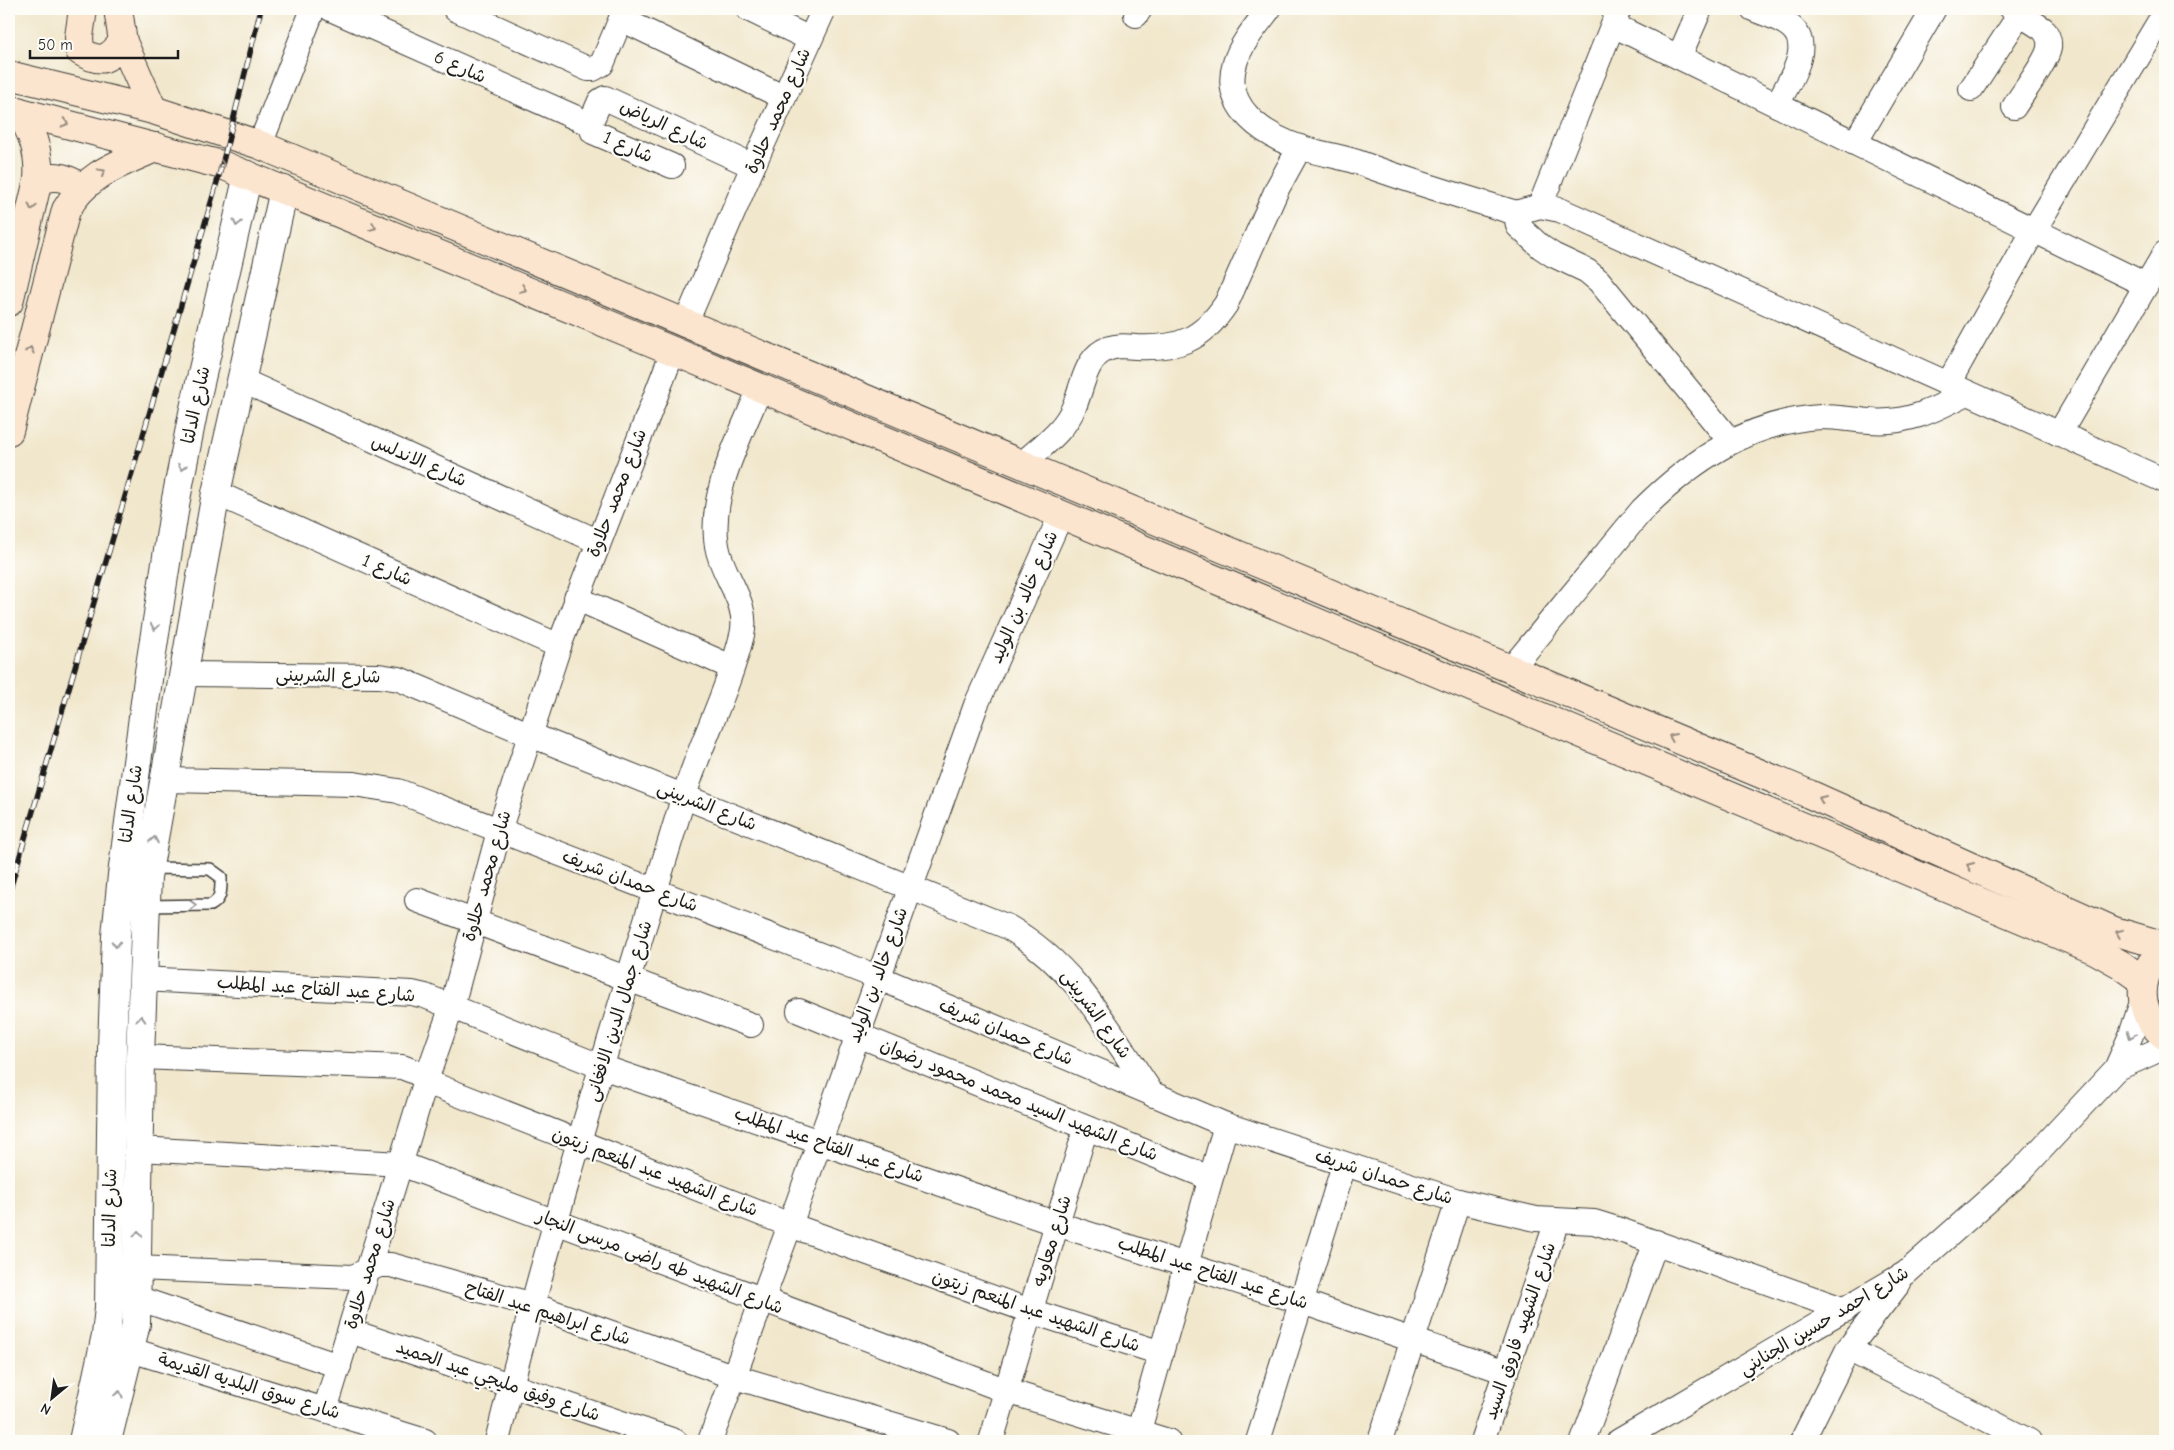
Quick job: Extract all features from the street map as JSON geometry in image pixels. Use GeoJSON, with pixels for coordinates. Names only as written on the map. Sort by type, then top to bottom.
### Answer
{"type":"FeatureCollection","features":[{"type":"Feature","properties":{"kind":"main road"},"geometry":{"type":"LineString","coordinates":[[83,9],[79,37],[80,50],[91,58],[101,59],[112,55],[123,42]]}},
{"type":"Feature","properties":{"kind":"main road"},"geometry":{"type":"LineString","coordinates":[[61,87],[83,9]]}},
{"type":"Feature","properties":{"kind":"main road"},"geometry":{"type":"LineString","coordinates":[[118,9],[123,42],[153,110]]}},
{"type":"Feature","properties":{"kind":"main road"},"geometry":{"type":"LineString","coordinates":[[9,75],[153,110],[260,145],[685,325],[1810,794],[2114,931],[2165,948],[2152,961],[2143,990]]}},
{"type":"Feature","properties":{"kind":"main road"},"geometry":{"type":"LineString","coordinates":[[14,110],[222,165],[248,175],[673,351],[2095,950],[2120,964],[2143,990],[2151,1021],[2165,1036]]}},
{"type":"Feature","properties":{"kind":"main road"},"geometry":{"type":"LineString","coordinates":[[9,302],[38,180],[35,144],[14,110]]}},
{"type":"Feature","properties":{"kind":"main road"},"geometry":{"type":"LineString","coordinates":[[9,431],[66,210],[81,188],[102,172],[157,147]]}},
{"type":"Feature","properties":{"kind":"main road"},"geometry":{"type":"LineString","coordinates":[[38,180],[46,177],[64,177],[81,188]]}},
{"type":"Feature","properties":{"kind":"main road"},"geometry":{"type":"LineString","coordinates":[[972,477],[983,449]]}},
{"type":"Feature","properties":{"kind":"street"},"geometry":{"type":"LineString","coordinates":[[260,145],[313,9]]}},
{"type":"Feature","properties":{"kind":"street","name":"شارع 6"},"geometry":{"type":"LineString","coordinates":[[331,9],[590,124]]}},
{"type":"Feature","properties":{"kind":"street"},"geometry":{"type":"LineString","coordinates":[[748,9],[810,39]]}},
{"type":"Feature","properties":{"kind":"street","name":"شارع محمد حلاوة"},"geometry":{"type":"LineString","coordinates":[[685,325],[752,166],[824,9]]}},
{"type":"Feature","properties":{"kind":"street"},"geometry":{"type":"LineString","coordinates":[[1269,9],[1234,63],[1232,86],[1240,106],[1254,124],[1296,152],[1360,163],[1516,213],[1540,206],[1560,210],[2165,482]]}},
{"type":"Feature","properties":{"kind":"street"},"geometry":{"type":"LineString","coordinates":[[1679,57],[1700,9]]}},
{"type":"Feature","properties":{"kind":"street"},"geometry":{"type":"LineString","coordinates":[[1753,9],[1786,24],[1792,28],[1800,39],[1801,46],[1798,60],[1777,105]]}},
{"type":"Feature","properties":{"kind":"street"},"geometry":{"type":"LineString","coordinates":[[1854,143],[1934,9]]}},
{"type":"Feature","properties":{"kind":"street"},"geometry":{"type":"LineString","coordinates":[[459,10],[588,69],[602,64],[623,14],[783,96]]}},
{"type":"Feature","properties":{"kind":"street"},"geometry":{"type":"LineString","coordinates":[[1971,89],[2016,11],[2047,34],[2050,46],[2046,56],[2014,107]]}},
{"type":"Feature","properties":{"kind":"street"},"geometry":{"type":"LineString","coordinates":[[1511,669],[1649,503],[1699,460],[1731,442],[1777,425],[1820,418],[1870,422],[1905,420],[1925,415],[1958,388],[2034,230],[2162,13]]}},
{"type":"Feature","properties":{"kind":"street"},"geometry":{"type":"LineString","coordinates":[[1540,206],[1616,17],[1679,57],[2146,285]]}},
{"type":"Feature","properties":{"kind":"street","name":"شارع الرياض"},"geometry":{"type":"LineString","coordinates":[[590,124],[600,101],[605,98],[752,166]]}},
{"type":"Feature","properties":{"kind":"street","name":"شارع 1"},"geometry":{"type":"LineString","coordinates":[[590,124],[594,132],[672,166]]}},
{"type":"Feature","properties":{"kind":"street"},"geometry":{"type":"LineString","coordinates":[[1021,465],[1057,434],[1070,417],[1090,366],[1098,354],[1112,347],[1162,348],[1178,345],[1206,329],[1218,317],[1226,304],[1296,152]]}},
{"type":"Feature","properties":{"kind":"street","name":"شارع الدلتا"},"geometry":{"type":"LineString","coordinates":[[139,873],[133,795],[163,576],[193,413],[248,175]]}},
{"type":"Feature","properties":{"kind":"street","name":"شارع الدلتا"},"geometry":{"type":"LineString","coordinates":[[95,1440],[109,1308],[112,1047],[131,906],[164,789],[216,493],[284,190]]}},
{"type":"Feature","properties":{"kind":"street"},"geometry":{"type":"LineString","coordinates":[[1516,213],[1518,226],[1541,247],[1553,255],[1587,271],[1599,281],[1731,442]]}},
{"type":"Feature","properties":{"kind":"street"},"geometry":{"type":"LineString","coordinates":[[2059,434],[2165,253]]}},
{"type":"Feature","properties":{"kind":"street"},"geometry":{"type":"LineString","coordinates":[[215,319],[252,326]]}},
{"type":"Feature","properties":{"kind":"street","name":"شارع محمد حلاوة"},"geometry":{"type":"LineString","coordinates":[[325,1410],[426,1080],[452,1006],[499,830],[559,646],[597,541],[673,351]]}},
{"type":"Feature","properties":{"kind":"street","name":"شارع الاندلس"},"geometry":{"type":"LineString","coordinates":[[241,380],[597,541]]}},
{"type":"Feature","properties":{"kind":"street","name":"شارع جمال الدين الافغانى"},"geometry":{"type":"LineString","coordinates":[[497,1441],[556,1222],[655,890],[684,797],[742,633],[742,612],[721,563],[717,547],[715,516],[722,484],[760,388]]}},
{"type":"Feature","properties":{"kind":"street","name":"شارع 1"},"geometry":{"type":"LineString","coordinates":[[216,493],[559,646]]}},
{"type":"Feature","properties":{"kind":"street","name":"شارع خالد بن الوليد"},"geometry":{"type":"LineString","coordinates":[[710,1441],[976,705],[1061,515]]}},
{"type":"Feature","properties":{"kind":"street"},"geometry":{"type":"LineString","coordinates":[[576,598],[731,667]]}},
{"type":"Feature","properties":{"kind":"street","name":"شارع الشربينى"},"geometry":{"type":"LineString","coordinates":[[184,674],[390,677],[409,683],[684,797],[911,886],[1008,927],[1045,952],[1077,984],[1152,1095]]}},
{"type":"Feature","properties":{"kind":"street","name":"شارع حمدان شريف"},"geometry":{"type":"LineString","coordinates":[[164,789],[354,784],[376,787],[419,798],[877,977],[1226,1125],[1458,1201],[1536,1219],[1594,1222],[1656,1242],[1845,1310]]}},
{"type":"Feature","properties":{"kind":"street"},"geometry":{"type":"LineString","coordinates":[[133,795],[164,789]]}},
{"type":"Feature","properties":{"kind":"street"},"geometry":{"type":"LineString","coordinates":[[417,900],[751,1024]]}},
{"type":"Feature","properties":{"kind":"street","name":"شارع الدلتا"},"geometry":{"type":"LineString","coordinates":[[95,1440],[131,1350],[136,1324],[142,979],[131,906]]}},
{"type":"Feature","properties":{"kind":"street","name":"شارع عبد الفتاح عبد المطلب"},"geometry":{"type":"LineString","coordinates":[[142,979],[412,993],[452,1006],[602,1067],[818,1142],[1057,1224],[1302,1302],[1506,1372]]}},
{"type":"Feature","properties":{"kind":"street","name":"شارع احمد حسين الجنايني"},"geometry":{"type":"LineString","coordinates":[[1619,1441],[1906,1273],[2018,1174],[2116,1069],[2131,1035],[2143,990]]}},
{"type":"Feature","properties":{"kind":"street","name":"شارع الشهيد السيد محمد محمود رضوان"},"geometry":{"type":"LineString","coordinates":[[799,1011],[1210,1178]]}},
{"type":"Feature","properties":{"kind":"street","name":"شارع احمد حسين الجنايني"},"geometry":{"type":"LineString","coordinates":[[2116,1069],[2165,1047]]}},
{"type":"Feature","properties":{"kind":"street","name":"شارع الشهيد عبد المنعم زيتون"},"geometry":{"type":"LineString","coordinates":[[140,1057],[402,1067],[415,1072],[426,1080],[580,1143],[790,1224],[1030,1311],[1161,1353]]}},
{"type":"Feature","properties":{"kind":"street"},"geometry":{"type":"LineString","coordinates":[[1138,1436],[1226,1125]]}},
{"type":"Feature","properties":{"kind":"street","name":"شارع معاويه"},"geometry":{"type":"LineString","coordinates":[[991,1441],[1086,1128]]}},
{"type":"Feature","properties":{"kind":"street","name":"شارع الشهيد طه راضى مرسى النجار"},"geometry":{"type":"LineString","coordinates":[[139,1149],[401,1164],[1007,1391],[1138,1436],[1168,1441]]}},
{"type":"Feature","properties":{"kind":"street"},"geometry":{"type":"LineString","coordinates":[[1258,1441],[1344,1165]]}},
{"type":"Feature","properties":{"kind":"street"},"geometry":{"type":"LineString","coordinates":[[1380,1441],[1458,1201]]}},
{"type":"Feature","properties":{"kind":"street","name":"شارع الشهيد فاروق السيد"},"geometry":{"type":"LineString","coordinates":[[1482,1441],[1557,1220]]}},
{"type":"Feature","properties":{"kind":"street"},"geometry":{"type":"LineString","coordinates":[[1583,1441],[1656,1242]]}},
{"type":"Feature","properties":{"kind":"street","name":"شارع ابراهيم عبد الفتاح"},"geometry":{"type":"LineString","coordinates":[[137,1268],[352,1278],[378,1265],[391,1265],[533,1305],[735,1376],[948,1441]]}},
{"type":"Feature","properties":{"kind":"street"},"geometry":{"type":"LineString","coordinates":[[1803,1441],[1848,1349],[1906,1273]]}},
{"type":"Feature","properties":{"kind":"street"},"geometry":{"type":"LineString","coordinates":[[137,1298],[339,1366]]}},
{"type":"Feature","properties":{"kind":"street","name":"شارع وفيق مليجي عبد الحميد"},"geometry":{"type":"LineString","coordinates":[[350,1331],[675,1441]]}},
{"type":"Feature","properties":{"kind":"street"},"geometry":{"type":"LineString","coordinates":[[1848,1349],[2027,1441]]}},
{"type":"Feature","properties":{"kind":"street","name":"شارع سوق البلديه القديمة"},"geometry":{"type":"LineString","coordinates":[[131,1350],[425,1441]]}},
{"type":"Feature","properties":{"kind":"lane"},"geometry":{"type":"LineString","coordinates":[[131,906],[211,905],[218,899],[221,893],[220,877],[210,869],[139,873]]}},
{"type":"Feature","properties":{"kind":"railway"},"geometry":{"type":"LineString","coordinates":[[9,893],[222,165],[261,9]]}}]}
